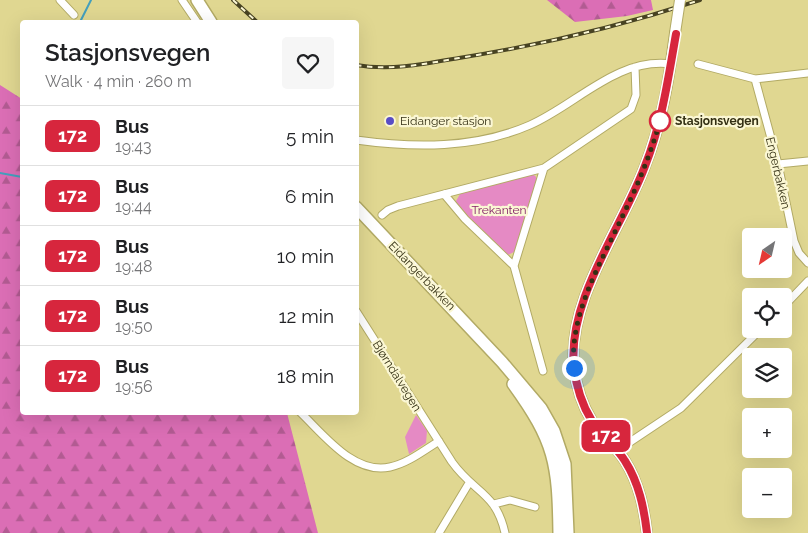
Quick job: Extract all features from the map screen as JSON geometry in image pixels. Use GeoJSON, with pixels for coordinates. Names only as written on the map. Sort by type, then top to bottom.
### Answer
{"type":"FeatureCollection","features":[{"type":"Feature","properties":{"kind":"main road"},"geometry":{"type":"LineString","coordinates":[[196,0],[210,20]]}},
{"type":"Feature","properties":{"kind":"main road"},"geometry":{"type":"LineString","coordinates":[[647,533],[636,481],[618,450],[592,422],[581,399],[575,377],[574,339],[585,298],[652,149],[661,118],[680,0]]}},
{"type":"Feature","properties":{"kind":"main road","name":"Eidangerbakken"},"geometry":{"type":"LineString","coordinates":[[359,210],[486,345],[540,423],[560,462]]}},
{"type":"Feature","properties":{"kind":"main road"},"geometry":{"type":"LineString","coordinates":[[560,462],[560,533]]}},
{"type":"Feature","properties":{"kind":"main road"},"geometry":{"type":"LineString","coordinates":[[560,462],[568,533]]}},
{"type":"Feature","properties":{"kind":"street"},"geometry":{"type":"LineString","coordinates":[[60,0],[74,16]]}},
{"type":"Feature","properties":{"kind":"street"},"geometry":{"type":"LineString","coordinates":[[182,0],[196,20]]}},
{"type":"Feature","properties":{"kind":"street"},"geometry":{"type":"LineString","coordinates":[[359,140],[401,144],[450,144],[487,140],[543,119],[606,80],[635,67],[650,63],[671,64]]}},
{"type":"Feature","properties":{"kind":"street"},"geometry":{"type":"LineString","coordinates":[[698,64],[755,79],[808,73]]}},
{"type":"Feature","properties":{"kind":"street"},"geometry":{"type":"LineString","coordinates":[[382,216],[388,210],[398,206],[544,168],[631,109],[636,95],[635,67]]}},
{"type":"Feature","properties":{"kind":"street","name":"Engerbakken"},"geometry":{"type":"LineString","coordinates":[[755,79],[778,164],[794,241],[799,253],[808,263]]}},
{"type":"Feature","properties":{"kind":"street"},"geometry":{"type":"LineString","coordinates":[[778,164],[808,161]]}},
{"type":"Feature","properties":{"kind":"street"},"geometry":{"type":"LineString","coordinates":[[514,266],[544,168]]}},
{"type":"Feature","properties":{"kind":"street"},"geometry":{"type":"LineString","coordinates":[[444,194],[465,219],[514,266],[543,372]]}},
{"type":"Feature","properties":{"kind":"street"},"geometry":{"type":"LineString","coordinates":[[792,298],[808,281]]}},
{"type":"Feature","properties":{"kind":"street","name":"Bjørndalvegen"},"geometry":{"type":"LineString","coordinates":[[359,316],[438,441],[469,483],[490,498],[494,504]]}},
{"type":"Feature","properties":{"kind":"street"},"geometry":{"type":"LineString","coordinates":[[618,450],[681,408],[752,338]]}},
{"type":"Feature","properties":{"kind":"street"},"geometry":{"type":"LineString","coordinates":[[303,415],[347,456],[373,467],[398,464],[438,441]]}},
{"type":"Feature","properties":{"kind":"street"},"geometry":{"type":"LineString","coordinates":[[439,533],[469,483]]}},
{"type":"Feature","properties":{"kind":"street"},"geometry":{"type":"LineString","coordinates":[[505,533],[494,504],[510,500],[535,507]]}},
{"type":"Feature","properties":{"kind":"green space"},"geometry":{"type":"Polygon","coordinates":[[[547,0],[651,0],[653,10],[627,16],[575,22],[547,0]]]}},
{"type":"Feature","properties":{"kind":"green space"},"geometry":{"type":"Polygon","coordinates":[[[0,85],[20,98],[20,415],[288,415],[318,533],[0,533],[0,85]]]}},
{"type":"Feature","properties":{"kind":"green space","name":"Trekanten"},"geometry":{"type":"Polygon","coordinates":[[[532,173],[536,177],[536,181],[518,250],[508,255],[457,206],[456,201],[464,191],[532,173]]]}},
{"type":"Feature","properties":{"kind":"green space"},"geometry":{"type":"Polygon","coordinates":[[[416,415],[427,431],[426,443],[409,454],[405,437],[416,415]]]}},
{"type":"Feature","properties":{"kind":"waterway"},"geometry":{"type":"LineString","coordinates":[[81,20],[91,0]]}},
{"type":"Feature","properties":{"kind":"waterway"},"geometry":{"type":"LineString","coordinates":[[0,173],[20,177]]}},
{"type":"Feature","properties":{"kind":"railway"},"geometry":{"type":"LineString","coordinates":[[233,0],[255,20]]}},
{"type":"Feature","properties":{"kind":"railway"},"geometry":{"type":"LineString","coordinates":[[359,65],[408,66],[520,47],[581,34],[700,0]]}},
{"type":"Feature","properties":{"kind":"bus line","name":"172"},"geometry":{"type":"LineString","coordinates":[[647,533],[645,515],[636,481],[618,450],[592,422],[581,399],[573,360],[578,318],[585,298],[639,182],[652,149],[661,118],[676,34]]}},
{"type":"Feature","properties":{"kind":"place","name":"Eidanger stasjon"},"geometry":{"type":"Point","coordinates":[390,121]}},
{"type":"Feature","properties":{"kind":"place","name":"Stasjonsvegen"},"geometry":{"type":"Point","coordinates":[660,121]}},
{"type":"Feature","properties":{"kind":"route"},"geometry":{"type":"LineString","coordinates":[[574,368],[573,360],[578,318],[585,298],[652,149],[661,118],[660,121]]}}]}
